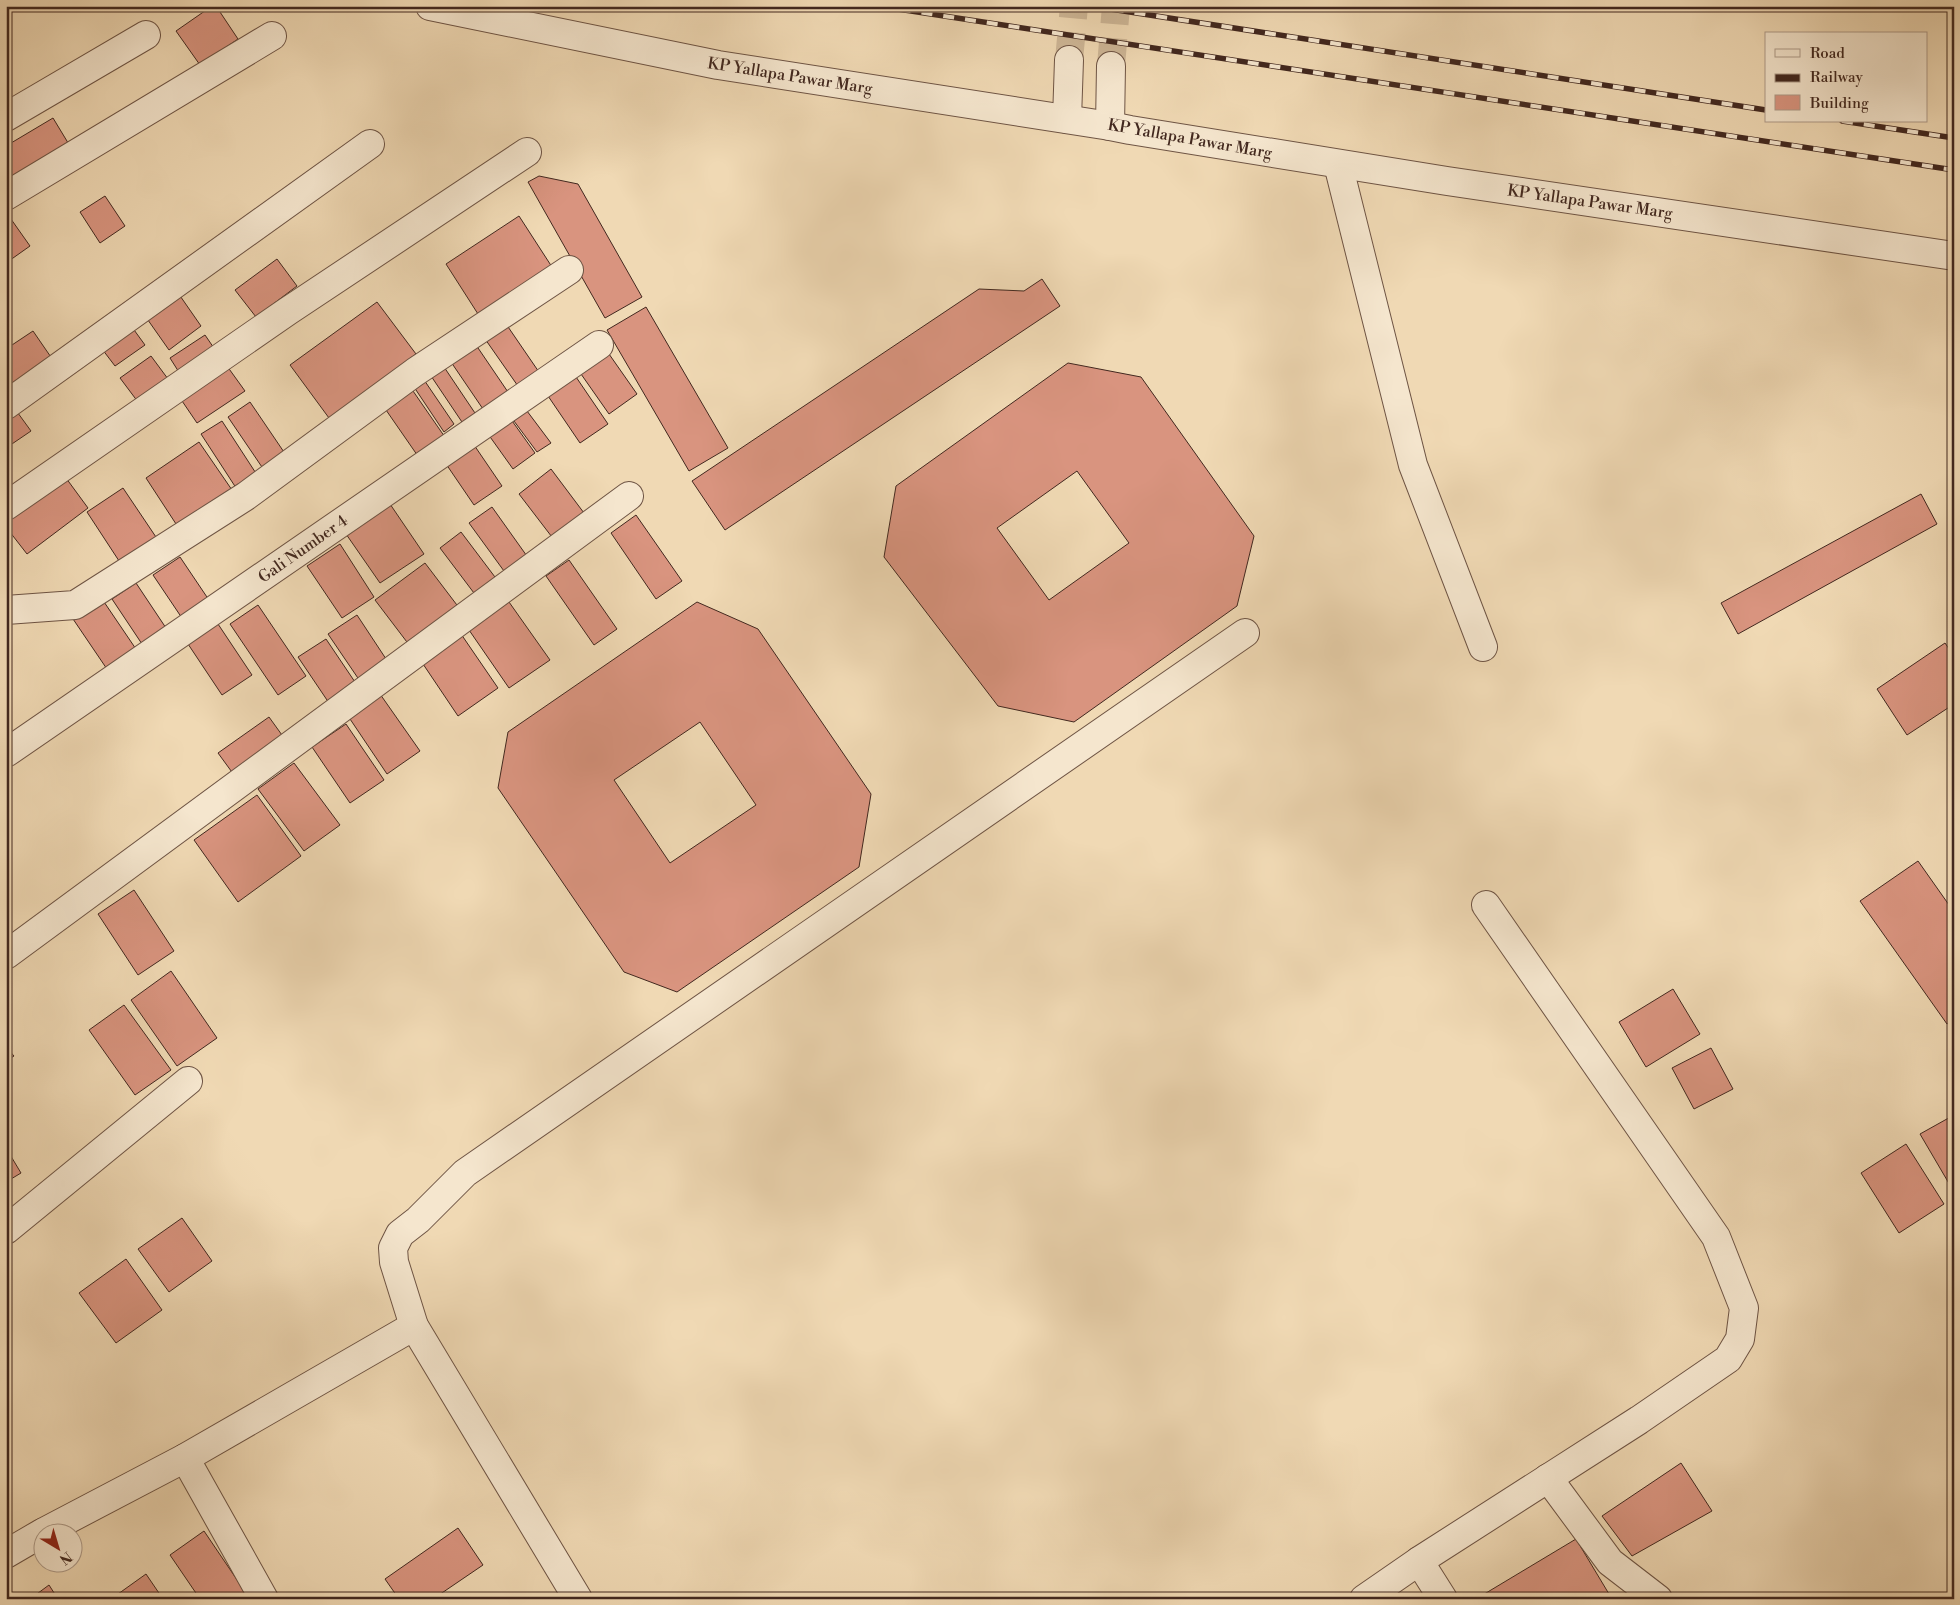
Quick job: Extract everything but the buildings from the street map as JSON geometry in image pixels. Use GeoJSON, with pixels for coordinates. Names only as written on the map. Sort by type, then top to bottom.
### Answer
{"type":"FeatureCollection","features":[{"type":"Feature","properties":{"kind":"street","name":"KP Yallapa Pawar Marg"},"geometry":{"type":"LineString","coordinates":[[430,6],[718,65],[1110,126],[1338,164],[1954,256]]}},
{"type":"Feature","properties":{"kind":"street"},"geometry":{"type":"LineString","coordinates":[[6,117],[146,35]]}},
{"type":"Feature","properties":{"kind":"street"},"geometry":{"type":"LineString","coordinates":[[6,196],[272,36]]}},
{"type":"Feature","properties":{"kind":"street"},"geometry":{"type":"LineString","coordinates":[[1066,119],[1069,60]]}},
{"type":"Feature","properties":{"kind":"street"},"geometry":{"type":"LineString","coordinates":[[1110,126],[1112,66]]}},
{"type":"Feature","properties":{"kind":"street"},"geometry":{"type":"LineString","coordinates":[[6,406],[370,144]]}},
{"type":"Feature","properties":{"kind":"street"},"geometry":{"type":"LineString","coordinates":[[6,506],[288,311],[527,152]]}},
{"type":"Feature","properties":{"kind":"street"},"geometry":{"type":"LineString","coordinates":[[1338,164],[1413,465],[1483,648]]}},
{"type":"Feature","properties":{"kind":"street"},"geometry":{"type":"LineString","coordinates":[[6,610],[75,605],[246,496],[416,372],[569,270]]}},
{"type":"Feature","properties":{"kind":"street","name":"Gali Number 4"},"geometry":{"type":"LineString","coordinates":[[6,753],[599,345]]}},
{"type":"Feature","properties":{"kind":"street"},"geometry":{"type":"LineString","coordinates":[[6,956],[630,496]]}},
{"type":"Feature","properties":{"kind":"street"},"geometry":{"type":"LineString","coordinates":[[578,1599],[414,1326],[394,1262],[393,1248],[400,1234],[418,1220],[465,1173],[1246,633]]}},
{"type":"Feature","properties":{"kind":"street"},"geometry":{"type":"LineString","coordinates":[[1366,1598],[1419,1561],[1639,1420],[1728,1359],[1740,1339],[1744,1308],[1716,1237],[1486,905]]}},
{"type":"Feature","properties":{"kind":"street"},"geometry":{"type":"LineString","coordinates":[[6,1230],[188,1082]]}},
{"type":"Feature","properties":{"kind":"street"},"geometry":{"type":"LineString","coordinates":[[64,1522],[185,1458],[414,1326]]}},
{"type":"Feature","properties":{"kind":"street"},"geometry":{"type":"LineString","coordinates":[[185,1458],[264,1599]]}},
{"type":"Feature","properties":{"kind":"street"},"geometry":{"type":"LineString","coordinates":[[1548,1478],[1610,1562],[1658,1599]]}},
{"type":"Feature","properties":{"kind":"street"},"geometry":{"type":"LineString","coordinates":[[6,1554],[32,1539]]}},
{"type":"Feature","properties":{"kind":"street"},"geometry":{"type":"LineString","coordinates":[[1419,1561],[1442,1599]]}},
{"type":"Feature","properties":{"kind":"tunnel"},"geometry":{"type":"LineString","coordinates":[[1069,60],[1074,6]]}},
{"type":"Feature","properties":{"kind":"tunnel"},"geometry":{"type":"LineString","coordinates":[[1111,66],[1116,6]]}},
{"type":"Feature","properties":{"kind":"railway"},"geometry":{"type":"LineString","coordinates":[[878,6],[1954,170]]}},
{"type":"Feature","properties":{"kind":"railway"},"geometry":{"type":"LineString","coordinates":[[1091,6],[1765,110]]}},
{"type":"Feature","properties":{"kind":"railway"},"geometry":{"type":"LineString","coordinates":[[1849,122],[1954,138]]}}]}
